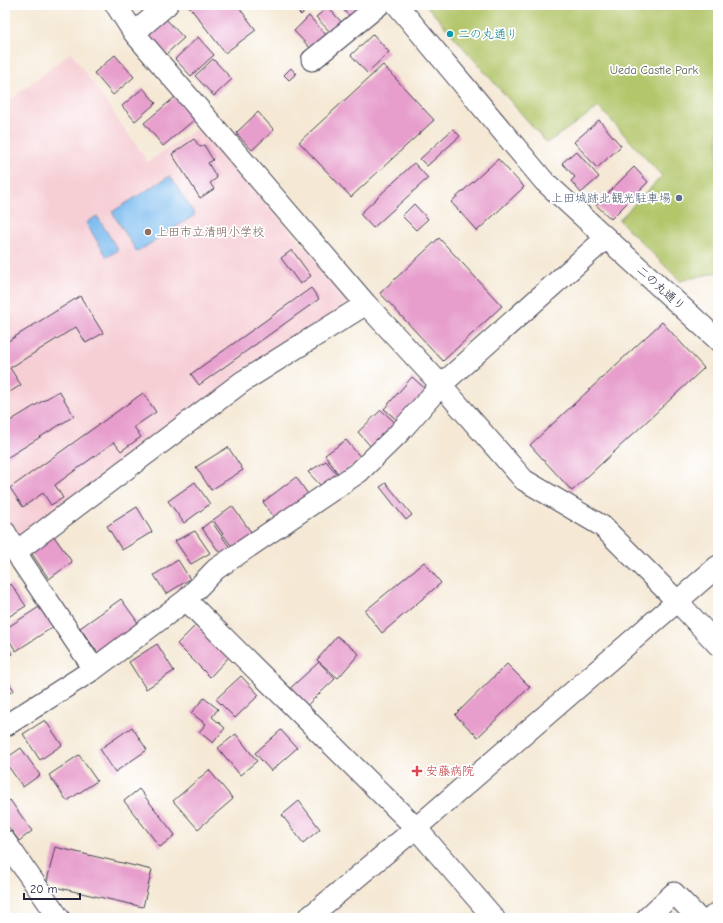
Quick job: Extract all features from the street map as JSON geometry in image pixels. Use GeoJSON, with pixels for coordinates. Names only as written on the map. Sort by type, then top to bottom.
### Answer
{"type":"FeatureCollection","features":[{"type":"Feature","properties":{"kind":"street"},"geometry":{"type":"LineString","coordinates":[[116,5],[134,32],[366,304],[441,385],[524,480],[602,526],[718,645]]}},
{"type":"Feature","properties":{"kind":"street"},"geometry":{"type":"LineString","coordinates":[[134,32],[167,5]]}},
{"type":"Feature","properties":{"kind":"street"},"geometry":{"type":"LineString","coordinates":[[312,60],[379,5]]}},
{"type":"Feature","properties":{"kind":"street","name":"二の丸通り"},"geometry":{"type":"LineString","coordinates":[[397,5],[544,180],[718,340]]}},
{"type":"Feature","properties":{"kind":"street"},"geometry":{"type":"LineString","coordinates":[[5,726],[94,669],[186,600],[216,569],[360,472],[398,433],[441,385],[606,238]]}},
{"type":"Feature","properties":{"kind":"street"},"geometry":{"type":"LineString","coordinates":[[17,551],[242,382],[366,304]]}},
{"type":"Feature","properties":{"kind":"street"},"geometry":{"type":"LineString","coordinates":[[5,532],[22,562],[94,669]]}},
{"type":"Feature","properties":{"kind":"street"},"geometry":{"type":"LineString","coordinates":[[311,917],[718,566]]}},
{"type":"Feature","properties":{"kind":"street"},"geometry":{"type":"LineString","coordinates":[[186,600],[416,828],[494,918]]}},
{"type":"Feature","properties":{"kind":"street"},"geometry":{"type":"LineString","coordinates":[[8,851],[59,918]]}},
{"type":"Feature","properties":{"kind":"street"},"geometry":{"type":"LineString","coordinates":[[647,918],[674,893],[698,918]]}},
{"type":"Feature","properties":{"kind":"street"},"geometry":{"type":"LineString","coordinates":[[712,918],[718,912]]}},
{"type":"Feature","properties":{"kind":"shaded area","name":"上田市立清明小学校"},"geometry":{"type":"Polygon","coordinates":[[[71,52],[148,162],[199,127],[352,301],[18,538],[5,516],[5,104],[71,52]]]}},
{"type":"Feature","properties":{"kind":"green space","name":"Ueda Castle Park"},"geometry":{"type":"Polygon","coordinates":[[[426,5],[718,5],[718,272],[680,281],[619,220],[662,176],[599,107],[547,143],[426,5]]]}},
{"type":"Feature","properties":{"kind":"water"},"geometry":{"type":"Polygon","coordinates":[[[170,176],[195,215],[137,252],[112,212],[170,176]]]}},
{"type":"Feature","properties":{"kind":"water"},"geometry":{"type":"Polygon","coordinates":[[[97,216],[118,250],[107,257],[86,223],[97,216]]]}},
{"type":"Feature","properties":{"kind":"building"},"geometry":{"type":"Polygon","coordinates":[[[188,5],[237,5],[256,30],[225,53],[188,5]]]}},
{"type":"Feature","properties":{"kind":"building"},"geometry":{"type":"Polygon","coordinates":[[[291,5],[312,5],[301,15],[291,5]]]}},
{"type":"Feature","properties":{"kind":"building"},"geometry":{"type":"Polygon","coordinates":[[[339,5],[363,5],[352,19],[339,5]]]}},
{"type":"Feature","properties":{"kind":"building"},"geometry":{"type":"Polygon","coordinates":[[[328,7],[344,25],[333,35],[316,17],[328,7]]]}},
{"type":"Feature","properties":{"kind":"building"},"geometry":{"type":"Polygon","coordinates":[[[162,15],[184,38],[166,54],[145,31],[162,15]]]}},
{"type":"Feature","properties":{"kind":"building"},"geometry":{"type":"Polygon","coordinates":[[[309,16],[328,37],[313,51],[294,31],[309,16]]]}},
{"type":"Feature","properties":{"kind":"building"},"geometry":{"type":"Polygon","coordinates":[[[373,34],[389,52],[367,73],[351,55],[373,34]]]}},
{"type":"Feature","properties":{"kind":"building"},"geometry":{"type":"Polygon","coordinates":[[[198,37],[214,55],[191,76],[175,59],[198,37]]]}},
{"type":"Feature","properties":{"kind":"building"},"geometry":{"type":"Polygon","coordinates":[[[115,55],[134,77],[113,95],[94,73],[115,55]]]}},
{"type":"Feature","properties":{"kind":"building"},"geometry":{"type":"Polygon","coordinates":[[[213,59],[232,79],[214,96],[195,76],[213,59]]]}},
{"type":"Feature","properties":{"kind":"building"},"geometry":{"type":"Polygon","coordinates":[[[383,65],[434,120],[351,197],[299,142],[383,65]]]}},
{"type":"Feature","properties":{"kind":"building"},"geometry":{"type":"Polygon","coordinates":[[[291,68],[296,74],[289,80],[284,75],[291,68]]]}},
{"type":"Feature","properties":{"kind":"building"},"geometry":{"type":"Polygon","coordinates":[[[143,88],[156,103],[135,121],[122,106],[143,88]]]}},
{"type":"Feature","properties":{"kind":"building"},"geometry":{"type":"Polygon","coordinates":[[[175,97],[194,120],[163,146],[144,123],[175,97]]]}},
{"type":"Feature","properties":{"kind":"building"},"geometry":{"type":"Polygon","coordinates":[[[258,112],[274,130],[252,150],[236,133],[258,112]]]}},
{"type":"Feature","properties":{"kind":"building"},"geometry":{"type":"Polygon","coordinates":[[[599,120],[621,146],[597,168],[574,142],[599,120]]]}},
{"type":"Feature","properties":{"kind":"building"},"geometry":{"type":"Polygon","coordinates":[[[453,129],[460,136],[427,166],[420,159],[453,129]]]}},
{"type":"Feature","properties":{"kind":"building"},"geometry":{"type":"Polygon","coordinates":[[[194,139],[200,147],[204,145],[213,160],[208,163],[217,178],[210,183],[214,189],[200,198],[172,154],[194,139]]]}},
{"type":"Feature","properties":{"kind":"building"},"geometry":{"type":"Polygon","coordinates":[[[576,151],[599,177],[581,193],[571,181],[575,177],[562,163],[576,151]]]}},
{"type":"Feature","properties":{"kind":"building"},"geometry":{"type":"Polygon","coordinates":[[[498,159],[524,187],[477,231],[451,202],[498,159]]]}},
{"type":"Feature","properties":{"kind":"building"},"geometry":{"type":"Polygon","coordinates":[[[414,163],[428,178],[373,228],[360,214],[414,163]]]}},
{"type":"Feature","properties":{"kind":"building"},"geometry":{"type":"Polygon","coordinates":[[[634,167],[648,182],[611,219],[596,205],[634,167]]]}},
{"type":"Feature","properties":{"kind":"building"},"geometry":{"type":"Polygon","coordinates":[[[414,204],[428,219],[416,230],[402,216],[414,204]]]}},
{"type":"Feature","properties":{"kind":"building"},"geometry":{"type":"Polygon","coordinates":[[[439,238],[502,306],[443,361],[380,293],[439,238]]]}},
{"type":"Feature","properties":{"kind":"building"},"geometry":{"type":"Polygon","coordinates":[[[292,250],[311,276],[300,284],[281,258],[292,250]]]}},
{"type":"Feature","properties":{"kind":"building"},"geometry":{"type":"Polygon","coordinates":[[[311,288],[319,299],[199,385],[191,374],[311,288]]]}},
{"type":"Feature","properties":{"kind":"building"},"geometry":{"type":"Polygon","coordinates":[[[80,296],[103,333],[86,343],[76,327],[10,368],[21,385],[5,395],[5,343],[80,296]]]}},
{"type":"Feature","properties":{"kind":"building"},"geometry":{"type":"Polygon","coordinates":[[[662,322],[704,368],[572,491],[530,445],[662,322]]]}},
{"type":"Feature","properties":{"kind":"building"},"geometry":{"type":"Polygon","coordinates":[[[412,377],[429,392],[402,424],[384,409],[412,377]]]}},
{"type":"Feature","properties":{"kind":"building"},"geometry":{"type":"Polygon","coordinates":[[[59,391],[74,416],[5,459],[5,424],[59,391]]]}},
{"type":"Feature","properties":{"kind":"building"},"geometry":{"type":"Polygon","coordinates":[[[143,393],[156,412],[134,427],[141,437],[121,451],[114,442],[55,485],[63,498],[51,505],[43,493],[23,507],[10,488],[143,393]]]}},
{"type":"Feature","properties":{"kind":"building"},"geometry":{"type":"Polygon","coordinates":[[[381,410],[398,425],[373,449],[358,432],[381,410]]]}},
{"type":"Feature","properties":{"kind":"building"},"geometry":{"type":"Polygon","coordinates":[[[346,440],[362,459],[339,475],[325,455],[346,440]]]}},
{"type":"Feature","properties":{"kind":"building"},"geometry":{"type":"Polygon","coordinates":[[[228,447],[243,470],[211,490],[196,467],[228,447]]]}},
{"type":"Feature","properties":{"kind":"building"},"geometry":{"type":"Polygon","coordinates":[[[326,461],[340,478],[324,489],[308,472],[326,461]]]}},
{"type":"Feature","properties":{"kind":"building"},"geometry":{"type":"Polygon","coordinates":[[[296,477],[310,497],[276,520],[263,502],[296,477]]]}},
{"type":"Feature","properties":{"kind":"building"},"geometry":{"type":"Polygon","coordinates":[[[195,482],[210,504],[184,523],[168,501],[195,482]]]}},
{"type":"Feature","properties":{"kind":"building"},"geometry":{"type":"Polygon","coordinates":[[[386,483],[412,515],[406,520],[380,487],[386,483]]]}},
{"type":"Feature","properties":{"kind":"building"},"geometry":{"type":"Polygon","coordinates":[[[232,506],[257,540],[237,554],[213,520],[232,506]]]}},
{"type":"Feature","properties":{"kind":"building"},"geometry":{"type":"Polygon","coordinates":[[[137,507],[152,532],[122,550],[107,526],[137,507]]]}},
{"type":"Feature","properties":{"kind":"building"},"geometry":{"type":"Polygon","coordinates":[[[211,521],[231,549],[222,556],[202,528],[211,521]]]}},
{"type":"Feature","properties":{"kind":"building"},"geometry":{"type":"Polygon","coordinates":[[[195,531],[210,553],[191,564],[175,541],[195,531]]]}},
{"type":"Feature","properties":{"kind":"building"},"geometry":{"type":"Polygon","coordinates":[[[53,535],[72,562],[49,579],[30,551],[53,535]]]}},
{"type":"Feature","properties":{"kind":"building"},"geometry":{"type":"Polygon","coordinates":[[[178,560],[190,579],[166,594],[154,575],[178,560]]]}},
{"type":"Feature","properties":{"kind":"building"},"geometry":{"type":"Polygon","coordinates":[[[424,562],[441,583],[382,633],[365,611],[424,562]]]}},
{"type":"Feature","properties":{"kind":"building"},"geometry":{"type":"Polygon","coordinates":[[[11,584],[26,606],[5,619],[5,588],[11,584]]]}},
{"type":"Feature","properties":{"kind":"building"},"geometry":{"type":"Polygon","coordinates":[[[121,599],[139,624],[98,653],[80,628],[121,599]]]}},
{"type":"Feature","properties":{"kind":"building"},"geometry":{"type":"Polygon","coordinates":[[[39,607],[53,627],[16,651],[5,634],[5,629],[39,607]]]}},
{"type":"Feature","properties":{"kind":"building"},"geometry":{"type":"Polygon","coordinates":[[[196,625],[229,657],[210,677],[177,644],[196,625]]]}},
{"type":"Feature","properties":{"kind":"building"},"geometry":{"type":"Polygon","coordinates":[[[337,636],[359,654],[338,678],[317,660],[337,636]]]}},
{"type":"Feature","properties":{"kind":"building"},"geometry":{"type":"Polygon","coordinates":[[[5,644],[12,654],[5,658],[5,644]]]}},
{"type":"Feature","properties":{"kind":"building"},"geometry":{"type":"Polygon","coordinates":[[[157,644],[174,671],[146,689],[129,662],[157,644]]]}},
{"type":"Feature","properties":{"kind":"building"},"geometry":{"type":"Polygon","coordinates":[[[319,662],[335,679],[302,710],[286,692],[319,662]]]}},
{"type":"Feature","properties":{"kind":"building"},"geometry":{"type":"Polygon","coordinates":[[[507,664],[530,687],[478,737],[455,715],[507,664]]]}},
{"type":"Feature","properties":{"kind":"building"},"geometry":{"type":"Polygon","coordinates":[[[241,676],[259,695],[235,718],[216,699],[241,676]]]}},
{"type":"Feature","properties":{"kind":"building"},"geometry":{"type":"Polygon","coordinates":[[[5,678],[14,690],[5,696],[5,678]]]}},
{"type":"Feature","properties":{"kind":"building"},"geometry":{"type":"Polygon","coordinates":[[[204,698],[218,709],[212,717],[225,728],[213,743],[199,732],[206,724],[191,713],[204,698]]]}},
{"type":"Feature","properties":{"kind":"building"},"geometry":{"type":"Polygon","coordinates":[[[45,720],[62,745],[40,760],[23,734],[45,720]]]}},
{"type":"Feature","properties":{"kind":"building"},"geometry":{"type":"Polygon","coordinates":[[[132,727],[147,750],[115,772],[100,749],[132,727]]]}},
{"type":"Feature","properties":{"kind":"building"},"geometry":{"type":"Polygon","coordinates":[[[281,730],[297,748],[271,771],[255,753],[281,730]]]}},
{"type":"Feature","properties":{"kind":"building"},"geometry":{"type":"Polygon","coordinates":[[[236,734],[257,761],[240,775],[218,748],[236,734]]]}},
{"type":"Feature","properties":{"kind":"building"},"geometry":{"type":"Polygon","coordinates":[[[21,748],[40,775],[23,787],[5,762],[5,759],[21,748]]]}},
{"type":"Feature","properties":{"kind":"building"},"geometry":{"type":"Polygon","coordinates":[[[79,755],[97,781],[67,801],[49,775],[79,755]]]}},
{"type":"Feature","properties":{"kind":"building"},"geometry":{"type":"Polygon","coordinates":[[[209,770],[233,799],[198,829],[173,801],[209,770]]]}},
{"type":"Feature","properties":{"kind":"building"},"geometry":{"type":"Polygon","coordinates":[[[139,789],[175,835],[160,847],[124,801],[139,789]]]}},
{"type":"Feature","properties":{"kind":"building"},"geometry":{"type":"Polygon","coordinates":[[[10,800],[32,831],[19,841],[5,822],[5,804],[10,800]]]}},
{"type":"Feature","properties":{"kind":"building"},"geometry":{"type":"Polygon","coordinates":[[[299,801],[320,829],[303,843],[282,815],[299,801]]]}},
{"type":"Feature","properties":{"kind":"building"},"geometry":{"type":"Polygon","coordinates":[[[55,847],[152,870],[143,907],[46,885],[55,847]]]}},
{"type":"Feature","properties":{"kind":"place","name":"二の丸通り"},"geometry":{"type":"Point","coordinates":[450,34]}},
{"type":"Feature","properties":{"kind":"place","name":"上田城跡北観光駐車場"},"geometry":{"type":"Point","coordinates":[679,198]}},
{"type":"Feature","properties":{"kind":"place","name":"上田市立清明小学校"},"geometry":{"type":"Point","coordinates":[148,232]}},
{"type":"Feature","properties":{"kind":"place","name":"安藤病院"},"geometry":{"type":"Point","coordinates":[417,771]}}]}
